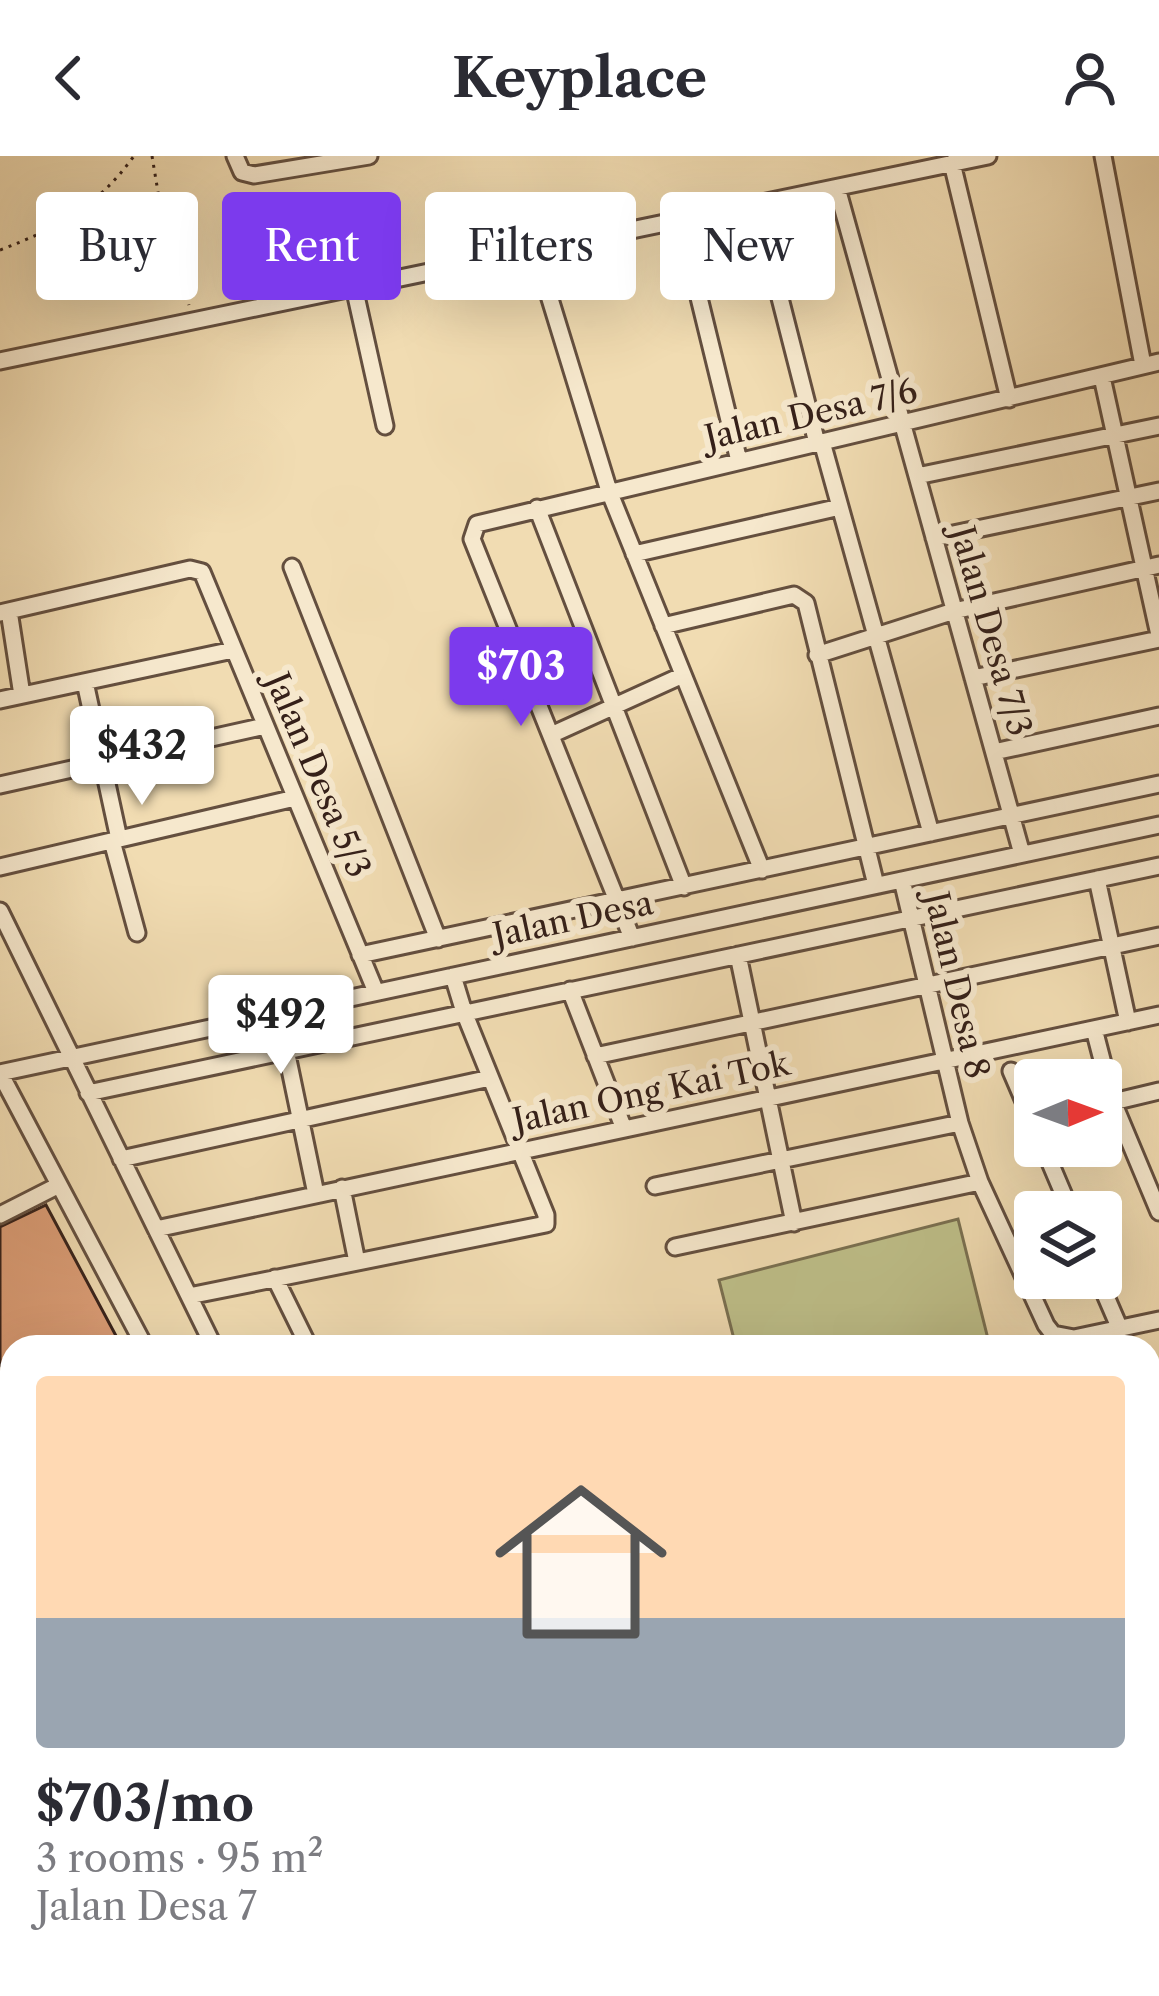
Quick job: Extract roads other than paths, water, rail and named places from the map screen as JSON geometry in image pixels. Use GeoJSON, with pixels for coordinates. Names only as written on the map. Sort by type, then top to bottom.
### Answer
{"type":"FeatureCollection","features":[{"type":"Feature","properties":{"kind":"street"},"geometry":{"type":"LineString","coordinates":[[235,156],[242,172],[254,175],[369,156]]}},
{"type":"Feature","properties":{"kind":"street"},"geometry":{"type":"LineString","coordinates":[[818,192],[988,156]]}},
{"type":"Feature","properties":{"kind":"street"},"geometry":{"type":"LineString","coordinates":[[1103,156],[1151,363]]}},
{"type":"Feature","properties":{"kind":"street"},"geometry":{"type":"LineString","coordinates":[[952,164],[1010,399]]}},
{"type":"Feature","properties":{"kind":"street","name":"Jalan Desa 7/3"},"geometry":{"type":"LineString","coordinates":[[838,188],[1022,854]]}},
{"type":"Feature","properties":{"kind":"street"},"geometry":{"type":"LineString","coordinates":[[0,361],[292,300]]}},
{"type":"Feature","properties":{"kind":"street"},"geometry":{"type":"LineString","coordinates":[[357,300],[385,426]]}},
{"type":"Feature","properties":{"kind":"street"},"geometry":{"type":"LineString","coordinates":[[550,300],[609,491],[762,870]]}},
{"type":"Feature","properties":{"kind":"street"},"geometry":{"type":"LineString","coordinates":[[700,300],[739,461]]}},
{"type":"Feature","properties":{"kind":"street"},"geometry":{"type":"LineString","coordinates":[[782,300],[931,833]]}},
{"type":"Feature","properties":{"kind":"street","name":"Jalan Desa 7/6"},"geometry":{"type":"LineString","coordinates":[[551,735],[472,539],[477,524],[1151,363]]}},
{"type":"Feature","properties":{"kind":"street"},"geometry":{"type":"LineString","coordinates":[[973,678],[1159,637],[1151,567],[1128,498],[1102,376]]}},
{"type":"Feature","properties":{"kind":"street"},"geometry":{"type":"LineString","coordinates":[[917,476],[1159,426]]}},
{"type":"Feature","properties":{"kind":"street"},"geometry":{"type":"LineString","coordinates":[[934,538],[1159,491]]}},
{"type":"Feature","properties":{"kind":"street"},"geometry":{"type":"LineString","coordinates":[[634,554],[840,507]]}},
{"type":"Feature","properties":{"kind":"street"},"geometry":{"type":"LineString","coordinates":[[538,508],[684,887]]}},
{"type":"Feature","properties":{"kind":"street"},"geometry":{"type":"LineString","coordinates":[[292,567],[438,939]]}},
{"type":"Feature","properties":{"kind":"street"},"geometry":{"type":"LineString","coordinates":[[818,655],[954,611],[1151,567]]}},
{"type":"Feature","properties":{"kind":"street","name":"Jalan Desa 5/3"},"geometry":{"type":"LineString","coordinates":[[4,612],[190,569],[202,572],[376,992]]}},
{"type":"Feature","properties":{"kind":"street"},"geometry":{"type":"LineString","coordinates":[[663,626],[794,595],[806,603],[876,885]]}},
{"type":"Feature","properties":{"kind":"street"},"geometry":{"type":"LineString","coordinates":[[4,612],[22,695]]}},
{"type":"Feature","properties":{"kind":"street"},"geometry":{"type":"LineString","coordinates":[[0,700],[233,650]]}},
{"type":"Feature","properties":{"kind":"street"},"geometry":{"type":"LineString","coordinates":[[632,938],[551,735],[683,675]]}},
{"type":"Feature","properties":{"kind":"street"},"geometry":{"type":"LineString","coordinates":[[85,682],[137,933]]}},
{"type":"Feature","properties":{"kind":"street"},"geometry":{"type":"LineString","coordinates":[[994,752],[1159,716]]}},
{"type":"Feature","properties":{"kind":"street"},"geometry":{"type":"LineString","coordinates":[[0,785],[265,726]]}},
{"type":"Feature","properties":{"kind":"street"},"geometry":{"type":"LineString","coordinates":[[1011,816],[1159,784]]}},
{"type":"Feature","properties":{"kind":"street"},"geometry":{"type":"LineString","coordinates":[[0,867],[295,799]]}},
{"type":"Feature","properties":{"kind":"street","name":"Jalan Desa"},"geometry":{"type":"LineString","coordinates":[[360,955],[1011,816]]}},
{"type":"Feature","properties":{"kind":"street","name":"Jalan Desa"},"geometry":{"type":"LineString","coordinates":[[4,1072],[1159,825]]}},
{"type":"Feature","properties":{"kind":"street","name":"Jalan Desa"},"geometry":{"type":"LineString","coordinates":[[88,1093],[1159,866]]}},
{"type":"Feature","properties":{"kind":"street"},"geometry":{"type":"LineString","coordinates":[[1096,879],[1128,1022]]}},
{"type":"Feature","properties":{"kind":"street","name":"Jalan Desa 8"},"geometry":{"type":"LineString","coordinates":[[902,880],[943,1061],[980,1182],[1053,1334],[1058,1335]]}},
{"type":"Feature","properties":{"kind":"street"},"geometry":{"type":"LineString","coordinates":[[0,911],[62,1059],[88,1093],[208,1335]]}},
{"type":"Feature","properties":{"kind":"street"},"geometry":{"type":"LineString","coordinates":[[595,1056],[1159,936]]}},
{"type":"Feature","properties":{"kind":"street"},"geometry":{"type":"LineString","coordinates":[[738,955],[794,1222]]}},
{"type":"Feature","properties":{"kind":"street"},"geometry":{"type":"LineString","coordinates":[[189,1297],[543,1227],[546,1215],[453,976]]}},
{"type":"Feature","properties":{"kind":"street"},"geometry":{"type":"LineString","coordinates":[[570,990],[624,1129]]}},
{"type":"Feature","properties":{"kind":"street","name":"Jalan Ong Kai Tok"},"geometry":{"type":"LineString","coordinates":[[156,1229],[1159,1015]]}},
{"type":"Feature","properties":{"kind":"street"},"geometry":{"type":"LineString","coordinates":[[1094,1029],[1102,1059]]}},
{"type":"Feature","properties":{"kind":"street"},"geometry":{"type":"LineString","coordinates":[[286,1050],[316,1193]]}},
{"type":"Feature","properties":{"kind":"street"},"geometry":{"type":"LineString","coordinates":[[1012,1071],[1014,1076]]}},
{"type":"Feature","properties":{"kind":"street"},"geometry":{"type":"LineString","coordinates":[[4,1072],[140,1335]]}},
{"type":"Feature","properties":{"kind":"street"},"geometry":{"type":"LineString","coordinates":[[121,1159],[490,1078]]}},
{"type":"Feature","properties":{"kind":"street"},"geometry":{"type":"LineString","coordinates":[[1122,1100],[1159,1091]]}},
{"type":"Feature","properties":{"kind":"street"},"geometry":{"type":"LineString","coordinates":[[1122,1119],[1150,1170],[1159,1212]]}},
{"type":"Feature","properties":{"kind":"street"},"geometry":{"type":"LineString","coordinates":[[655,1186],[960,1123]]}},
{"type":"Feature","properties":{"kind":"street"},"geometry":{"type":"LineString","coordinates":[[675,1247],[980,1182]]}},
{"type":"Feature","properties":{"kind":"street"},"geometry":{"type":"LineString","coordinates":[[0,1215],[58,1184]]}},
{"type":"Feature","properties":{"kind":"street"},"geometry":{"type":"LineString","coordinates":[[342,1188],[357,1262]]}},
{"type":"Feature","properties":{"kind":"street"},"geometry":{"type":"LineString","coordinates":[[275,1278],[303,1335]]}},
{"type":"Feature","properties":{"kind":"street"},"geometry":{"type":"LineString","coordinates":[[1107,1299],[1120,1329]]}},
{"type":"Feature","properties":{"kind":"street","name":"Jalan Desa 8"},"geometry":{"type":"LineString","coordinates":[[1089,1335],[1159,1320]]}}]}
